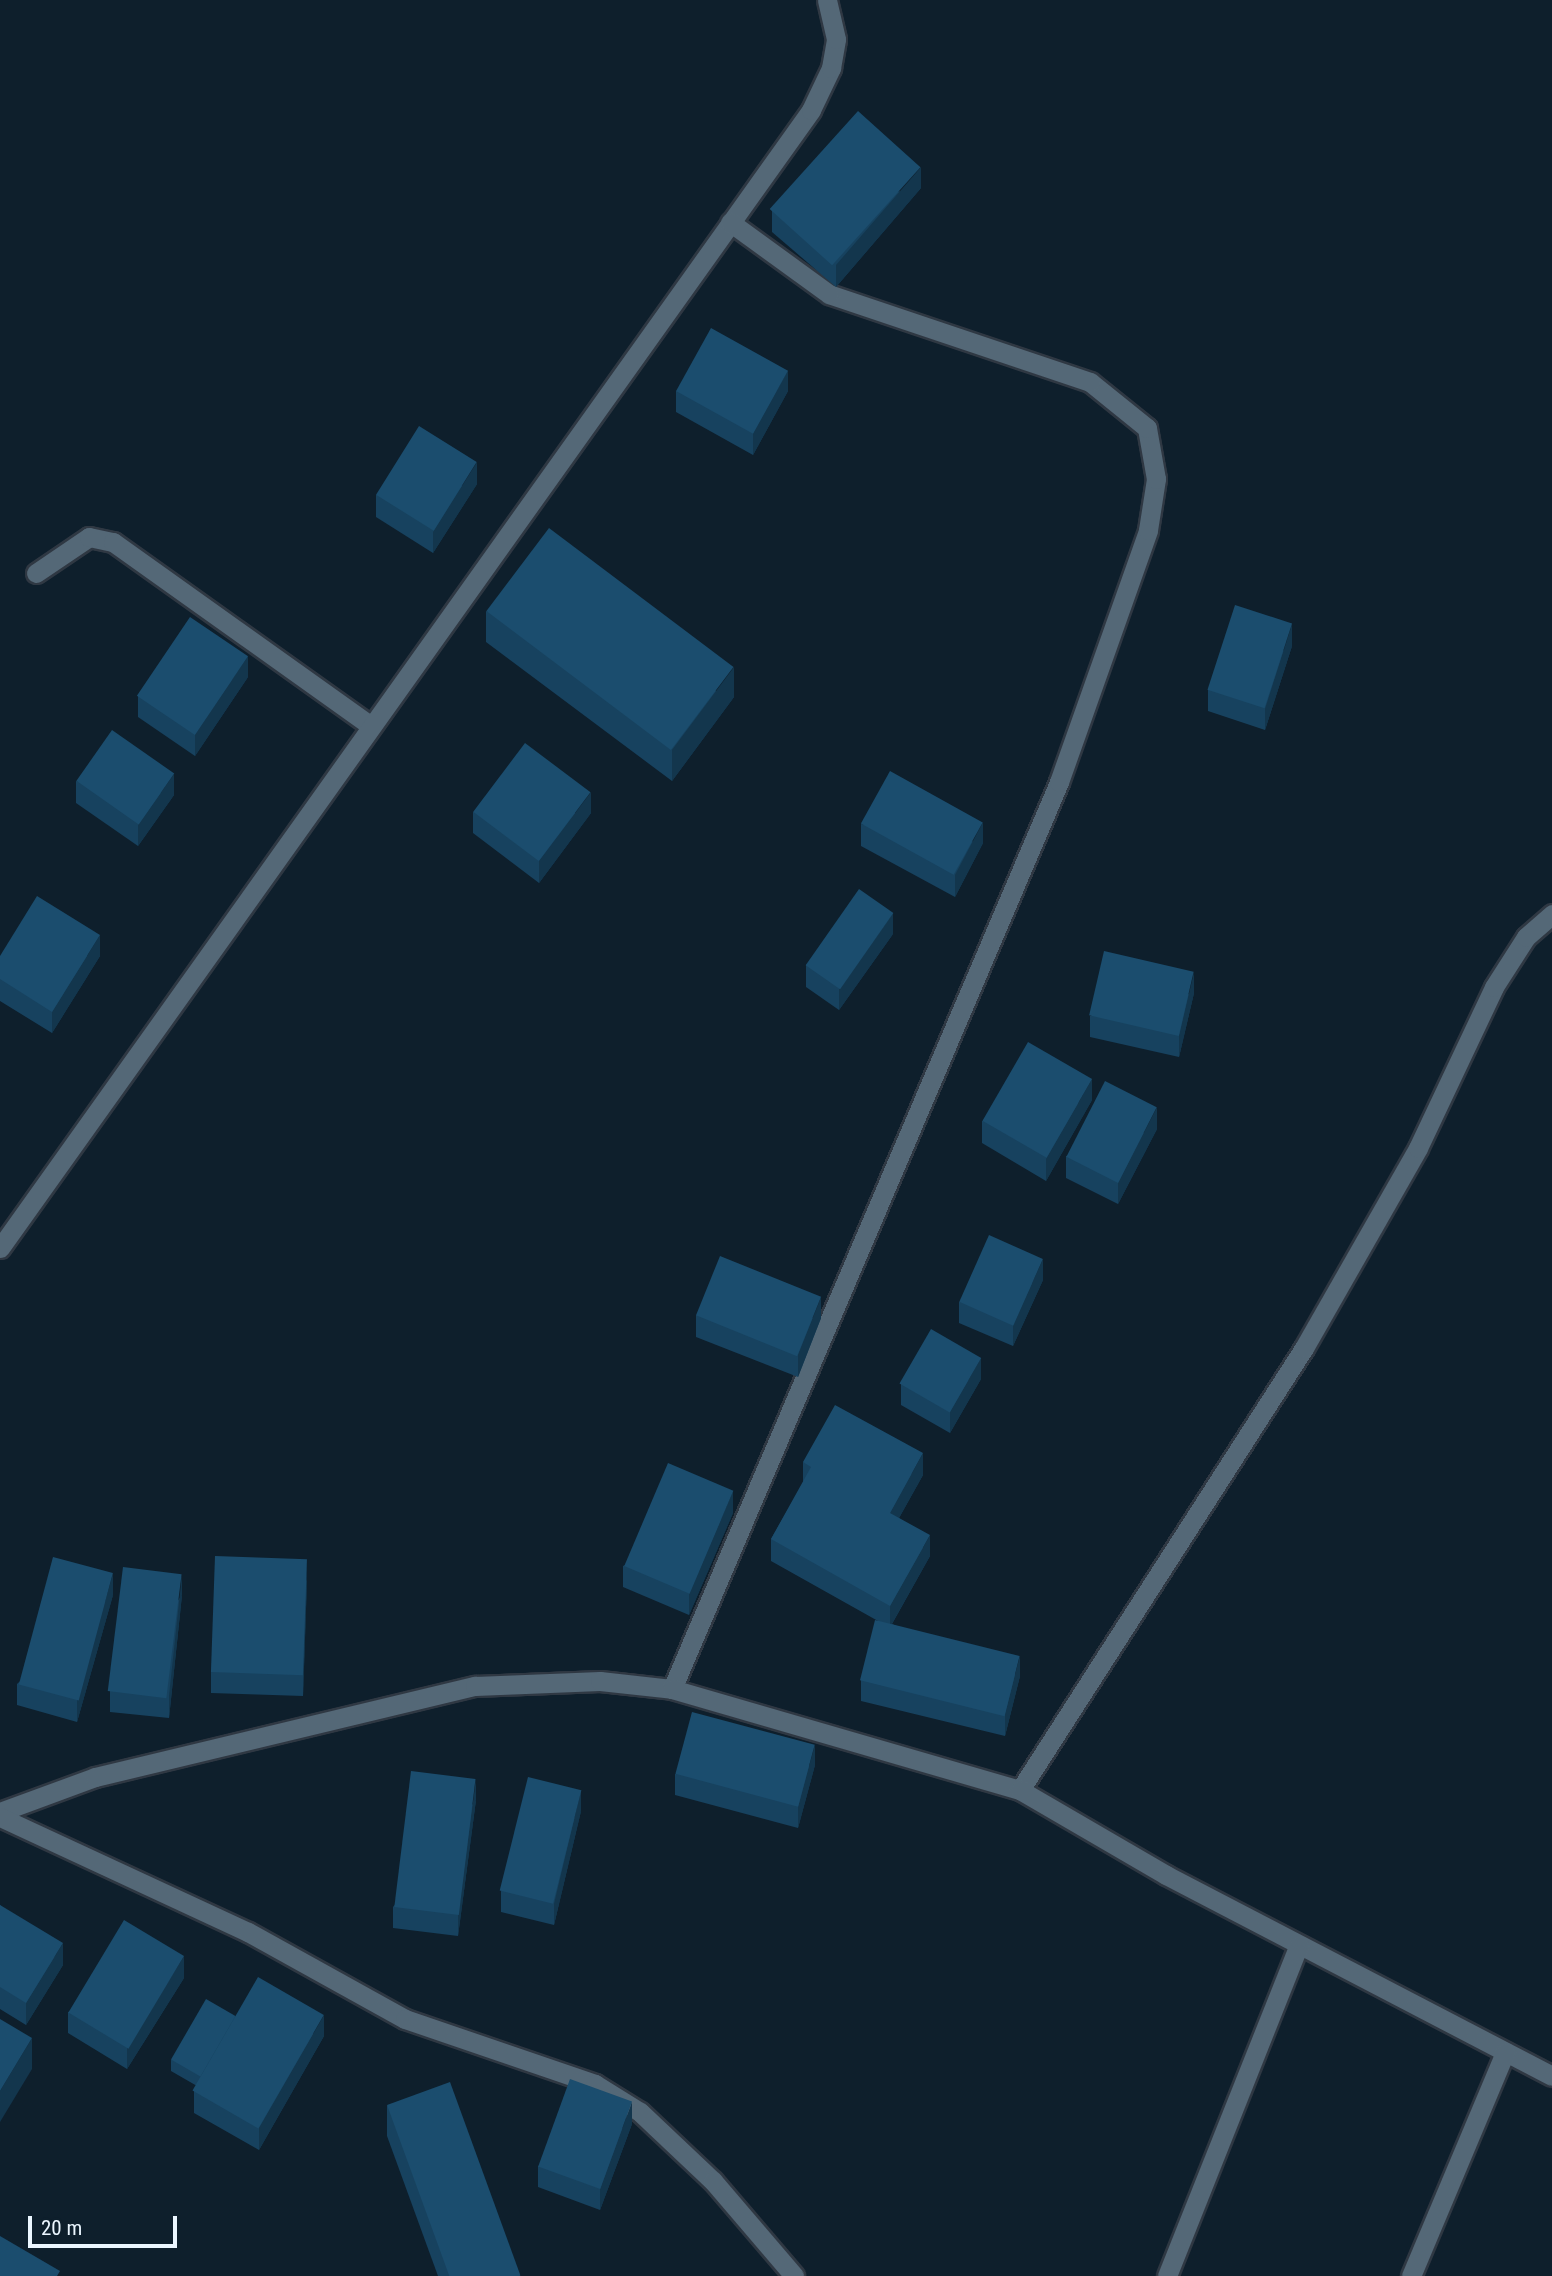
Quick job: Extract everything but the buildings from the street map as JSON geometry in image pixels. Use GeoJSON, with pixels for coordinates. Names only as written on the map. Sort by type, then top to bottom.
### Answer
{"type":"FeatureCollection","features":[{"type":"Feature","properties":{"kind":"street"},"geometry":{"type":"LineString","coordinates":[[0,1248],[811,110],[831,68],[836,39],[827,0]]}},
{"type":"Feature","properties":{"kind":"street"},"geometry":{"type":"LineString","coordinates":[[673,1689],[1059,782],[1148,530],[1156,479],[1147,428],[1090,382],[829,294],[730,222]]}},
{"type":"Feature","properties":{"kind":"street"},"geometry":{"type":"LineString","coordinates":[[36,573],[89,537],[113,542],[371,726]]}},
{"type":"Feature","properties":{"kind":"street"},"geometry":{"type":"LineString","coordinates":[[1020,1790],[1304,1348],[1418,1148],[1494,987],[1525,937],[1552,914]]}},
{"type":"Feature","properties":{"kind":"street"},"geometry":{"type":"LineString","coordinates":[[0,1814],[95,1777],[475,1686],[600,1681],[673,1689],[1020,1790],[1299,1945],[1552,2076]]}},
{"type":"Feature","properties":{"kind":"street"},"geometry":{"type":"LineString","coordinates":[[0,1814],[248,1933],[405,2019],[595,2084],[640,2112],[713,2181],[794,2276]]}},
{"type":"Feature","properties":{"kind":"street"},"geometry":{"type":"LineString","coordinates":[[1167,2276],[1299,1945]]}},
{"type":"Feature","properties":{"kind":"street"},"geometry":{"type":"LineString","coordinates":[[1411,2276],[1505,2052]]}}]}
